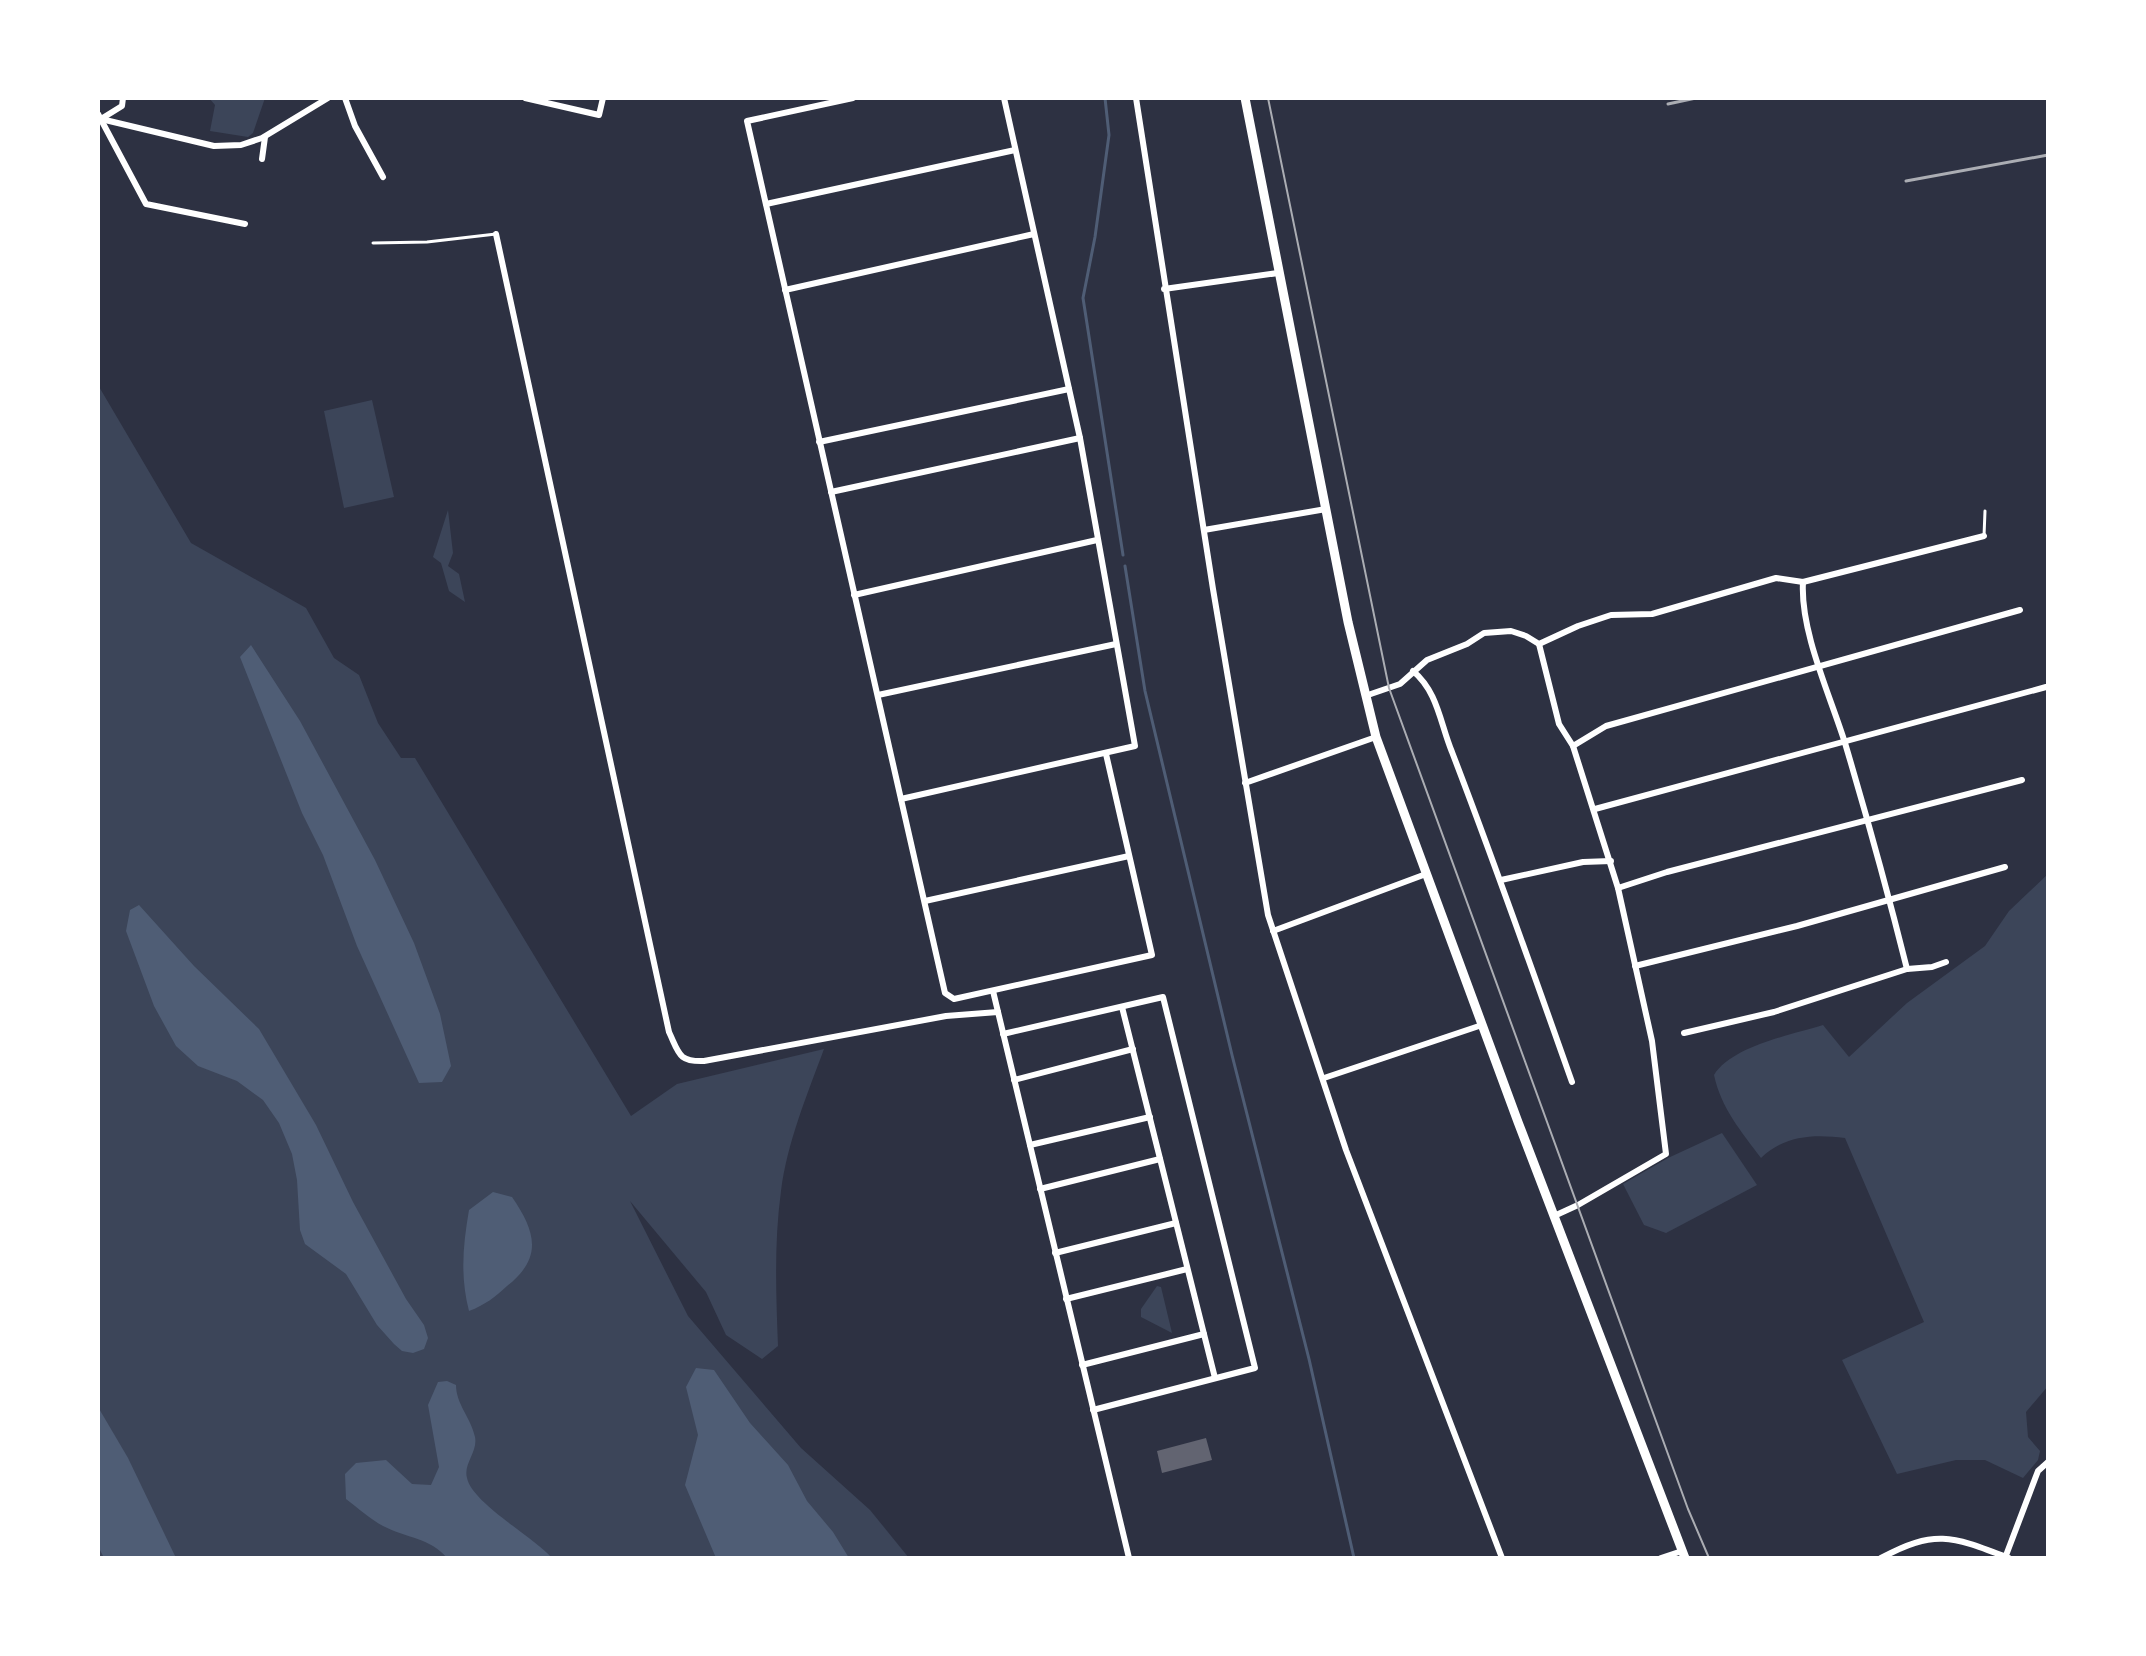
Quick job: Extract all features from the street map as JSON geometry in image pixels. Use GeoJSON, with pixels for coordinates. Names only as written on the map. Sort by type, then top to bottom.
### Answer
{"type":"FeatureCollection","features":[{"type":"Feature","properties":{"kind":"main road"},"geometry":{"type":"LineString","coordinates":[[1245,98],[1326,509],[1376,737],[1683,1554]]}},
{"type":"Feature","properties":{"kind":"street"},"geometry":{"type":"LineString","coordinates":[[99,116],[122,106],[123,98]]}},
{"type":"Feature","properties":{"kind":"street"},"geometry":{"type":"LineString","coordinates":[[99,116],[220,147],[241,145],[265,137],[328,98]]}},
{"type":"Feature","properties":{"kind":"street"},"geometry":{"type":"LineString","coordinates":[[345,98],[355,126],[383,177]]}},
{"type":"Feature","properties":{"kind":"street"},"geometry":{"type":"LineString","coordinates":[[525,98],[599,115],[603,98]]}},
{"type":"Feature","properties":{"kind":"street"},"geometry":{"type":"LineString","coordinates":[[853,98],[818,102],[747,121],[945,993],[949,998],[1152,955],[1106,754]]}},
{"type":"Feature","properties":{"kind":"street"},"geometry":{"type":"LineString","coordinates":[[901,799],[1135,746],[1080,438],[1004,98]]}},
{"type":"Feature","properties":{"kind":"street"},"geometry":{"type":"LineString","coordinates":[[1136,98],[1245,783],[1273,931],[1391,1274],[1502,1558]]}},
{"type":"Feature","properties":{"kind":"street"},"geometry":{"type":"LineString","coordinates":[[99,116],[146,204],[245,224]]}},
{"type":"Feature","properties":{"kind":"street"},"geometry":{"type":"LineString","coordinates":[[262,159],[265,137]]}},
{"type":"Feature","properties":{"kind":"street"},"geometry":{"type":"LineString","coordinates":[[766,204],[1015,150]]}},
{"type":"Feature","properties":{"kind":"street"},"geometry":{"type":"LineString","coordinates":[[496,234],[669,1032],[681,1057],[689,1061],[704,1061],[946,1016],[998,1012]]}},
{"type":"Feature","properties":{"kind":"street"},"geometry":{"type":"LineString","coordinates":[[785,290],[1034,234]]}},
{"type":"Feature","properties":{"kind":"street"},"geometry":{"type":"LineString","coordinates":[[1164,289],[1278,273]]}},
{"type":"Feature","properties":{"kind":"street"},"geometry":{"type":"LineString","coordinates":[[819,442],[1069,389]]}},
{"type":"Feature","properties":{"kind":"street"},"geometry":{"type":"LineString","coordinates":[[831,492],[1080,438]]}},
{"type":"Feature","properties":{"kind":"street"},"geometry":{"type":"LineString","coordinates":[[1204,530],[1326,509]]}},
{"type":"Feature","properties":{"kind":"street"},"geometry":{"type":"LineString","coordinates":[[1539,644],[1611,615],[1652,614],[1776,578],[1803,582],[1984,536]]}},
{"type":"Feature","properties":{"kind":"street"},"geometry":{"type":"LineString","coordinates":[[854,595],[1097,540]]}},
{"type":"Feature","properties":{"kind":"street"},"geometry":{"type":"LineString","coordinates":[[1803,582],[1802,594],[1818,667],[1844,742],[1907,969]]}},
{"type":"Feature","properties":{"kind":"street"},"geometry":{"type":"LineString","coordinates":[[1573,746],[1606,726],[2020,610]]}},
{"type":"Feature","properties":{"kind":"street"},"geometry":{"type":"LineString","coordinates":[[1365,696],[1400,684],[1427,660],[1494,631],[1511,631],[1539,644],[1559,724],[1573,746],[1618,888],[1656,1066],[1666,1154],[1554,1216]]}},
{"type":"Feature","properties":{"kind":"street"},"geometry":{"type":"LineString","coordinates":[[878,695],[1116,644]]}},
{"type":"Feature","properties":{"kind":"street"},"geometry":{"type":"LineString","coordinates":[[1413,671],[1426,681],[1432,693],[1572,1082]]}},
{"type":"Feature","properties":{"kind":"street"},"geometry":{"type":"LineString","coordinates":[[1595,809],[2046,687]]}},
{"type":"Feature","properties":{"kind":"street"},"geometry":{"type":"LineString","coordinates":[[1245,783],[1376,737]]}},
{"type":"Feature","properties":{"kind":"street"},"geometry":{"type":"LineString","coordinates":[[1618,888],[1667,872],[2022,780]]}},
{"type":"Feature","properties":{"kind":"street"},"geometry":{"type":"LineString","coordinates":[[925,901],[1129,856]]}},
{"type":"Feature","properties":{"kind":"street"},"geometry":{"type":"LineString","coordinates":[[1501,880],[1556,866],[1611,861]]}},
{"type":"Feature","properties":{"kind":"street"},"geometry":{"type":"LineString","coordinates":[[1635,966],[2005,867]]}},
{"type":"Feature","properties":{"kind":"street"},"geometry":{"type":"LineString","coordinates":[[1273,931],[1426,874]]}},
{"type":"Feature","properties":{"kind":"street"},"geometry":{"type":"LineString","coordinates":[[1684,1033],[1774,1012],[1907,969],[1932,967],[1946,962]]}},
{"type":"Feature","properties":{"kind":"street"},"geometry":{"type":"LineString","coordinates":[[993,991],[1129,1558]]}},
{"type":"Feature","properties":{"kind":"street"},"geometry":{"type":"LineString","coordinates":[[1003,1034],[1163,997],[1255,1368],[1093,1410]]}},
{"type":"Feature","properties":{"kind":"street"},"geometry":{"type":"LineString","coordinates":[[1122,1007],[1215,1378]]}},
{"type":"Feature","properties":{"kind":"street"},"geometry":{"type":"LineString","coordinates":[[1324,1078],[1482,1025]]}},
{"type":"Feature","properties":{"kind":"street"},"geometry":{"type":"LineString","coordinates":[[1014,1080],[1133,1049]]}},
{"type":"Feature","properties":{"kind":"street"},"geometry":{"type":"LineString","coordinates":[[1030,1145],[1150,1117]]}},
{"type":"Feature","properties":{"kind":"street"},"geometry":{"type":"LineString","coordinates":[[1040,1189],[1160,1159]]}},
{"type":"Feature","properties":{"kind":"street"},"geometry":{"type":"LineString","coordinates":[[1055,1253],[1176,1223]]}},
{"type":"Feature","properties":{"kind":"street"},"geometry":{"type":"LineString","coordinates":[[1066,1299],[1187,1269]]}},
{"type":"Feature","properties":{"kind":"street"},"geometry":{"type":"LineString","coordinates":[[1082,1365],[1204,1334]]}},
{"type":"Feature","properties":{"kind":"street"},"geometry":{"type":"LineString","coordinates":[[1881,1558],[1933,1537],[1960,1540],[2006,1558],[2038,1471],[2048,1462]]}},
{"type":"Feature","properties":{"kind":"street"},"geometry":{"type":"LineString","coordinates":[[1661,1558],[1683,1554]]}},
{"type":"Feature","properties":{"kind":"lane"},"geometry":{"type":"LineString","coordinates":[[373,243],[427,242],[496,234]]}},
{"type":"Feature","properties":{"kind":"lane"},"geometry":{"type":"LineString","coordinates":[[1984,536],[1985,511]]}},
{"type":"Feature","properties":{"kind":"shaded area"},"geometry":{"type":"Polygon","coordinates":[[[209,98],[265,98],[253,133],[248,137],[210,131],[215,105],[209,98]]]}},
{"type":"Feature","properties":{"kind":"shaded area"},"geometry":{"type":"Polygon","coordinates":[[[98,385],[191,543],[306,608],[334,658],[359,675],[378,723],[401,758],[415,758],[631,1116],[677,1084],[824,1049],[798,1119],[784,1173],[776,1249],[778,1346],[762,1359],[726,1335],[706,1292],[630,1201],[688,1316],[801,1448],[870,1510],[909,1558],[98,1558],[98,385]]]}},
{"type":"Feature","properties":{"kind":"shaded area"},"geometry":{"type":"Polygon","coordinates":[[[372,400],[394,497],[344,508],[324,411],[372,400]]]}},
{"type":"Feature","properties":{"kind":"shaded area"},"geometry":{"type":"Polygon","coordinates":[[[448,510],[453,553],[448,566],[459,574],[465,602],[449,591],[441,563],[433,557],[448,510]]]}},
{"type":"Feature","properties":{"kind":"shaded area"},"geometry":{"type":"Polygon","coordinates":[[[251,645],[300,721],[375,860],[414,943],[440,1014],[451,1066],[442,1082],[419,1083],[357,946],[323,855],[302,813],[240,657],[251,645]]]}},
{"type":"Feature","properties":{"kind":"shaded area"},"geometry":{"type":"Polygon","coordinates":[[[2048,874],[2048,1386],[2026,1412],[2028,1437],[2040,1451],[2038,1460],[2023,1478],[1985,1460],[1956,1460],[1897,1474],[1842,1360],[1924,1322],[1845,1138],[1800,1138],[1770,1150],[1761,1158],[1727,1109],[1714,1075],[1734,1056],[1748,1049],[1823,1025],[1849,1057],[1907,1003],[1985,946],[2009,911],[2048,874]]]}},
{"type":"Feature","properties":{"kind":"shaded area"},"geometry":{"type":"Polygon","coordinates":[[[139,905],[194,966],[259,1029],[316,1125],[353,1202],[406,1299],[424,1325],[428,1338],[424,1349],[413,1353],[402,1351],[394,1344],[377,1325],[346,1274],[305,1244],[300,1230],[292,1154],[279,1123],[263,1100],[237,1081],[198,1066],[176,1046],[154,1006],[126,931],[130,910],[139,905]]]}},
{"type":"Feature","properties":{"kind":"shaded area"},"geometry":{"type":"Polygon","coordinates":[[[1722,1133],[1757,1185],[1666,1233],[1644,1225],[1623,1184],[1668,1158],[1722,1133]]]}},
{"type":"Feature","properties":{"kind":"shaded area"},"geometry":{"type":"Polygon","coordinates":[[[493,1192],[512,1197],[520,1210],[530,1233],[531,1255],[519,1276],[490,1300],[469,1311],[463,1260],[469,1210],[493,1192]]]}},
{"type":"Feature","properties":{"kind":"shaded area"},"geometry":{"type":"Polygon","coordinates":[[[1157,1286],[1161,1287],[1172,1333],[1141,1317],[1141,1309],[1157,1286]]]}},
{"type":"Feature","properties":{"kind":"shaded area"},"geometry":{"type":"Polygon","coordinates":[[[696,1368],[714,1370],[750,1423],[788,1465],[807,1501],[833,1532],[849,1558],[716,1558],[685,1485],[698,1435],[686,1387],[696,1368]]]}},
{"type":"Feature","properties":{"kind":"shaded area"},"geometry":{"type":"Polygon","coordinates":[[[447,1381],[456,1385],[458,1398],[475,1437],[466,1473],[471,1488],[552,1558],[447,1558],[426,1542],[378,1523],[346,1499],[345,1474],[356,1463],[386,1460],[412,1484],[431,1485],[439,1467],[428,1405],[438,1382],[447,1381]]]}},
{"type":"Feature","properties":{"kind":"shaded area"},"geometry":{"type":"Polygon","coordinates":[[[98,1407],[128,1458],[176,1558],[104,1558],[98,1546],[98,1407]]]}},
{"type":"Feature","properties":{"kind":"building"},"geometry":{"type":"Polygon","coordinates":[[[1206,1438],[1212,1460],[1162,1473],[1157,1451],[1206,1438]]]}},
{"type":"Feature","properties":{"kind":"waterway"},"geometry":{"type":"LineString","coordinates":[[1105,98],[1109,135],[1083,298],[1123,555]]}},
{"type":"Feature","properties":{"kind":"waterway"},"geometry":{"type":"LineString","coordinates":[[1125,566],[1145,691],[1309,1359],[1354,1558]]}},
{"type":"Feature","properties":{"kind":"tram line"},"geometry":{"type":"LineString","coordinates":[[1268,98],[1389,688],[1688,1509],[1709,1558]]}},
{"type":"Feature","properties":{"kind":"railway"},"geometry":{"type":"LineString","coordinates":[[1668,104],[1696,98]]}},
{"type":"Feature","properties":{"kind":"railway"},"geometry":{"type":"LineString","coordinates":[[1906,181],[2048,155]]}}]}
